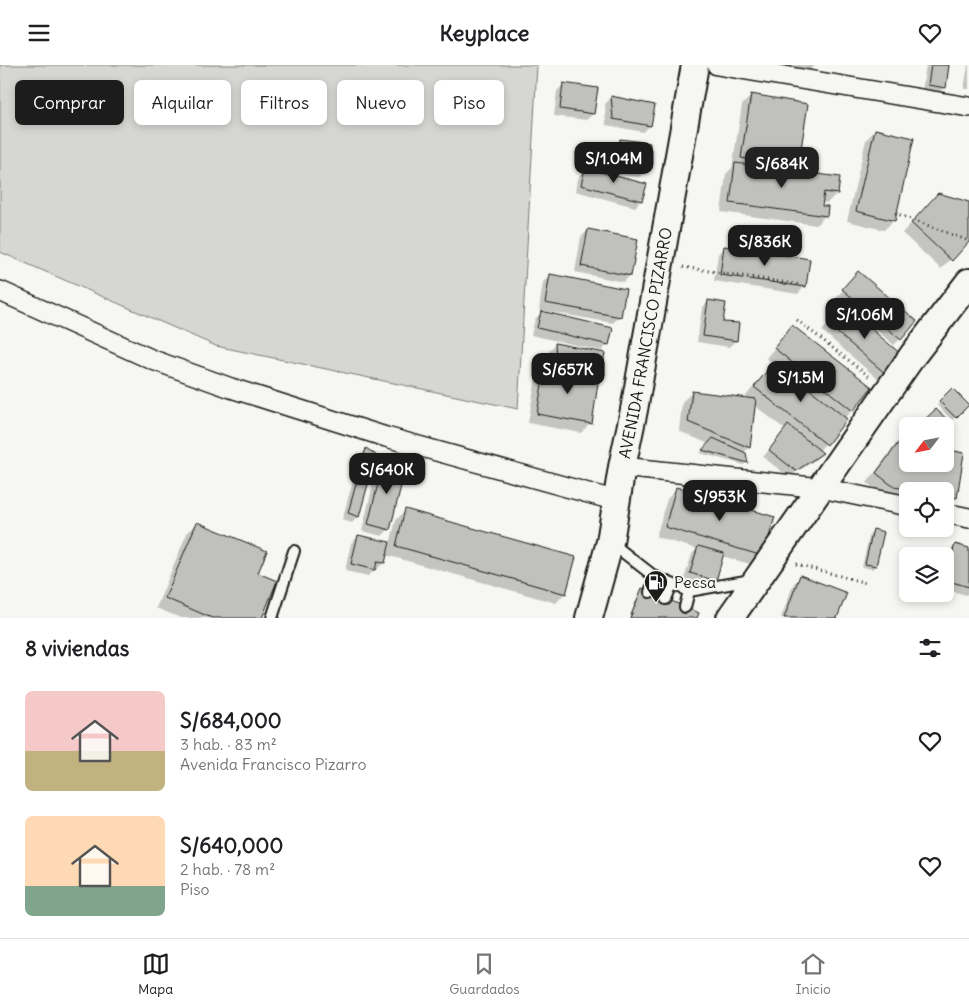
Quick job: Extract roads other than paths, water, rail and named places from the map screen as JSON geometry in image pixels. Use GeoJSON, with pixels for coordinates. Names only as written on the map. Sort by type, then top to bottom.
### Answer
{"type":"FeatureCollection","features":[{"type":"Feature","properties":{"kind":"main road","name":"AVENIDA FRANCISCO PIZARRO"},"geometry":{"type":"LineString","coordinates":[[589,618],[610,542],[695,65]]}},
{"type":"Feature","properties":{"kind":"main road"},"geometry":{"type":"LineString","coordinates":[[730,618],[888,391],[969,282]]}},
{"type":"Feature","properties":{"kind":"street"},"geometry":{"type":"LineString","coordinates":[[717,65],[969,107]]}},
{"type":"Feature","properties":{"kind":"street"},"geometry":{"type":"LineString","coordinates":[[0,291],[153,359],[231,388],[386,437],[617,501]]}},
{"type":"Feature","properties":{"kind":"street"},"geometry":{"type":"LineString","coordinates":[[622,467],[821,488],[899,503]]}},
{"type":"Feature","properties":{"kind":"street"},"geometry":{"type":"LineString","coordinates":[[954,515],[969,518]]}},
{"type":"Feature","properties":{"kind":"lane"},"geometry":{"type":"LineString","coordinates":[[610,542],[655,577],[689,591],[757,579]]}},
{"type":"Feature","properties":{"kind":"lane"},"geometry":{"type":"LineString","coordinates":[[272,618],[294,551]]}},
{"type":"Feature","properties":{"kind":"lane"},"geometry":{"type":"LineString","coordinates":[[650,592],[655,577]]}},
{"type":"Feature","properties":{"kind":"lane"},"geometry":{"type":"LineString","coordinates":[[666,599],[672,584]]}},
{"type":"Feature","properties":{"kind":"lane"},"geometry":{"type":"LineString","coordinates":[[685,607],[689,591]]}},
{"type":"Feature","properties":{"kind":"place","name":"Pecsa"},"geometry":{"type":"Point","coordinates":[656,603]}}]}
